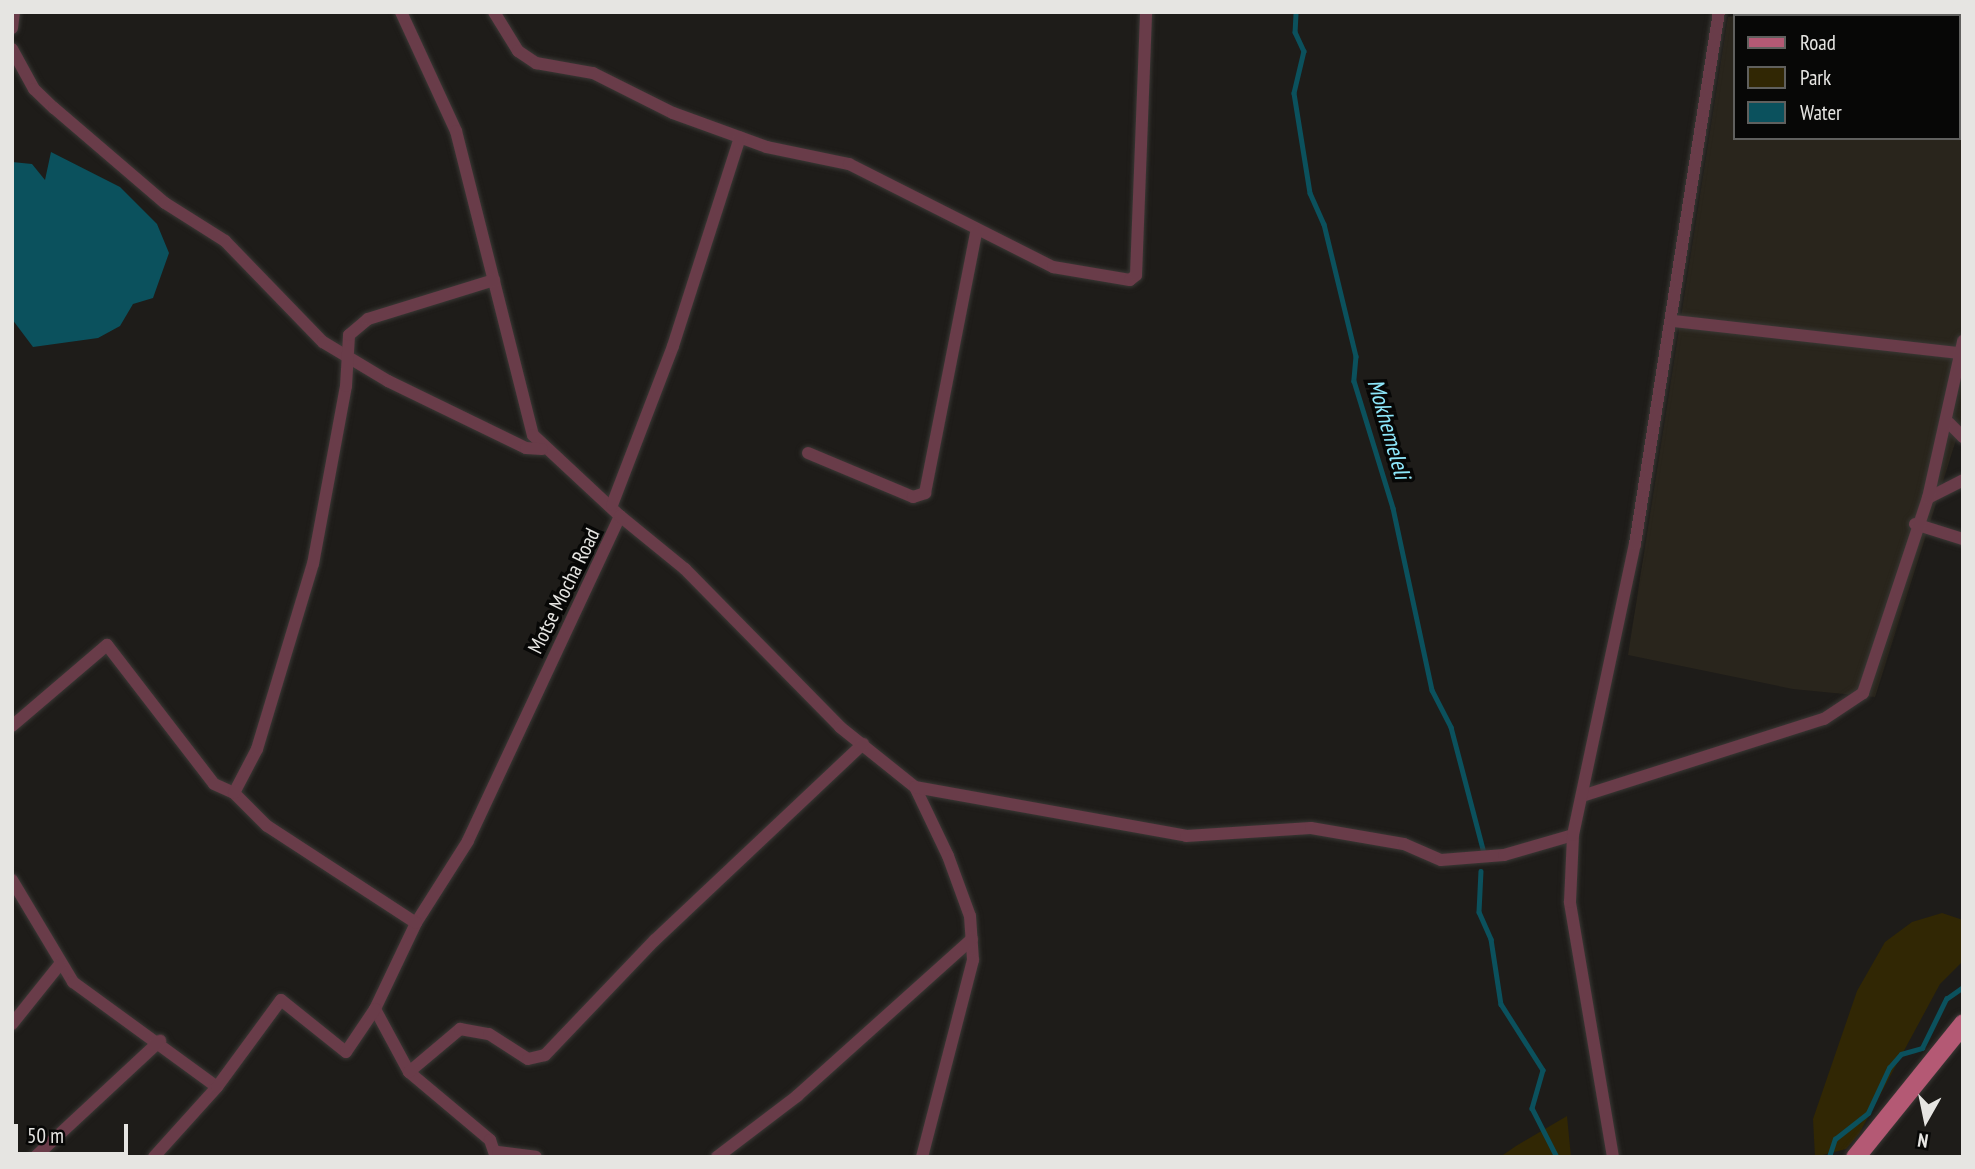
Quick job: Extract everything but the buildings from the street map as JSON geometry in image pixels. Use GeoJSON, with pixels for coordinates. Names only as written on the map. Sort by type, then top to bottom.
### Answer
{"type":"FeatureCollection","features":[{"type":"Feature","properties":{"kind":"main road"},"geometry":{"type":"LineString","coordinates":[[1855,1157],[1963,1023]]}},
{"type":"Feature","properties":{"kind":"street"},"geometry":{"type":"LineString","coordinates":[[12,28],[14,12]]}},
{"type":"Feature","properties":{"kind":"street","name":"Motse Mocha Road"},"geometry":{"type":"LineString","coordinates":[[217,1087],[281,1000],[346,1052],[375,1009],[416,923],[468,841],[616,511],[542,449],[527,418],[456,131],[401,12]]}},
{"type":"Feature","properties":{"kind":"street"},"geometry":{"type":"LineString","coordinates":[[494,12],[518,51],[536,63],[593,74],[740,137],[799,157],[849,164],[976,233],[1053,267],[1134,278],[1146,12]]}},
{"type":"Feature","properties":{"kind":"street"},"geometry":{"type":"LineString","coordinates":[[1613,1157],[1570,902],[1573,835],[1620,628],[1673,321],[1719,12]]}},
{"type":"Feature","properties":{"kind":"street"},"geometry":{"type":"LineString","coordinates":[[12,49],[34,89],[54,108],[165,203],[225,241],[345,357],[526,447],[542,449]]}},
{"type":"Feature","properties":{"kind":"street"},"geometry":{"type":"LineString","coordinates":[[740,137],[673,346],[616,511],[685,569],[863,744],[915,787],[962,888],[972,939],[970,988],[922,1157]]}},
{"type":"Feature","properties":{"kind":"street"},"geometry":{"type":"LineString","coordinates":[[808,453],[913,497],[925,493],[976,233]]}},
{"type":"Feature","properties":{"kind":"street"},"geometry":{"type":"LineString","coordinates":[[234,793],[257,749],[313,564],[346,386],[345,357],[349,335],[368,319],[494,280]]}},
{"type":"Feature","properties":{"kind":"street"},"geometry":{"type":"LineString","coordinates":[[1582,796],[1824,719],[1863,693],[1915,524],[1928,498],[1949,423],[1961,347],[1673,321]]}},
{"type":"Feature","properties":{"kind":"street"},"geometry":{"type":"LineString","coordinates":[[1949,423],[1963,438]]}},
{"type":"Feature","properties":{"kind":"street"},"geometry":{"type":"LineString","coordinates":[[1928,498],[1963,480]]}},
{"type":"Feature","properties":{"kind":"street"},"geometry":{"type":"LineString","coordinates":[[1915,524],[1963,539]]}},
{"type":"Feature","properties":{"kind":"street"},"geometry":{"type":"LineString","coordinates":[[12,726],[107,645],[214,784],[234,793],[267,826],[416,923]]}},
{"type":"Feature","properties":{"kind":"street"},"geometry":{"type":"LineString","coordinates":[[409,1072],[460,1029],[489,1034],[528,1059],[545,1055],[654,940],[863,744]]}},
{"type":"Feature","properties":{"kind":"street"},"geometry":{"type":"LineString","coordinates":[[915,787],[1186,836],[1311,828],[1404,844],[1441,860],[1504,855],[1573,835]]}},
{"type":"Feature","properties":{"kind":"street"},"geometry":{"type":"LineString","coordinates":[[12,880],[60,964],[83,992],[160,1041],[217,1087],[154,1157]]}},
{"type":"Feature","properties":{"kind":"street"},"geometry":{"type":"LineString","coordinates":[[717,1157],[797,1096],[972,939]]}},
{"type":"Feature","properties":{"kind":"street"},"geometry":{"type":"LineString","coordinates":[[12,1024],[60,964]]}},
{"type":"Feature","properties":{"kind":"street"},"geometry":{"type":"LineString","coordinates":[[375,1009],[409,1072],[497,1154],[536,1157]]}},
{"type":"Feature","properties":{"kind":"street"},"geometry":{"type":"LineString","coordinates":[[35,1157],[160,1041]]}},
{"type":"Feature","properties":{"kind":"shaded area"},"geometry":{"type":"Polygon","coordinates":[[[1963,12],[1963,418],[1875,697],[1793,689],[1628,655],[1728,17],[1734,16],[1734,140],[1961,140],[1961,14],[1773,14],[1963,12]]]}},
{"type":"Feature","properties":{"kind":"green space"},"geometry":{"type":"Polygon","coordinates":[[[1942,913],[1963,920],[1963,961],[1940,984],[1859,1134],[1846,1149],[1815,1157],[1813,1119],[1857,991],[1885,942],[1912,922],[1942,913]]]}},
{"type":"Feature","properties":{"kind":"green space"},"geometry":{"type":"Polygon","coordinates":[[[1567,1116],[1571,1157],[1500,1157],[1516,1146],[1567,1116]]]}},
{"type":"Feature","properties":{"kind":"water"},"geometry":{"type":"Polygon","coordinates":[[[51,152],[120,187],[157,224],[169,253],[153,298],[133,304],[120,326],[98,338],[33,347],[12,319],[12,162],[32,164],[45,180],[51,152]]]}},
{"type":"Feature","properties":{"kind":"waterway","name":"Mokhemeleli"},"geometry":{"type":"LineString","coordinates":[[1296,14],[1295,32],[1304,51],[1294,93],[1310,193],[1324,224],[1356,356],[1354,381],[1393,508],[1432,690],[1451,727],[1484,853]]}},
{"type":"Feature","properties":{"kind":"waterway","name":"Mokhemeleli"},"geometry":{"type":"LineString","coordinates":[[1481,871],[1479,912],[1491,939],[1501,1004],[1543,1070],[1532,1108],[1557,1157]]}},
{"type":"Feature","properties":{"kind":"waterway"},"geometry":{"type":"LineString","coordinates":[[1829,1157],[1835,1139],[1868,1113],[1889,1068],[1901,1054],[1922,1048],[1946,999],[1963,987]]}}]}
